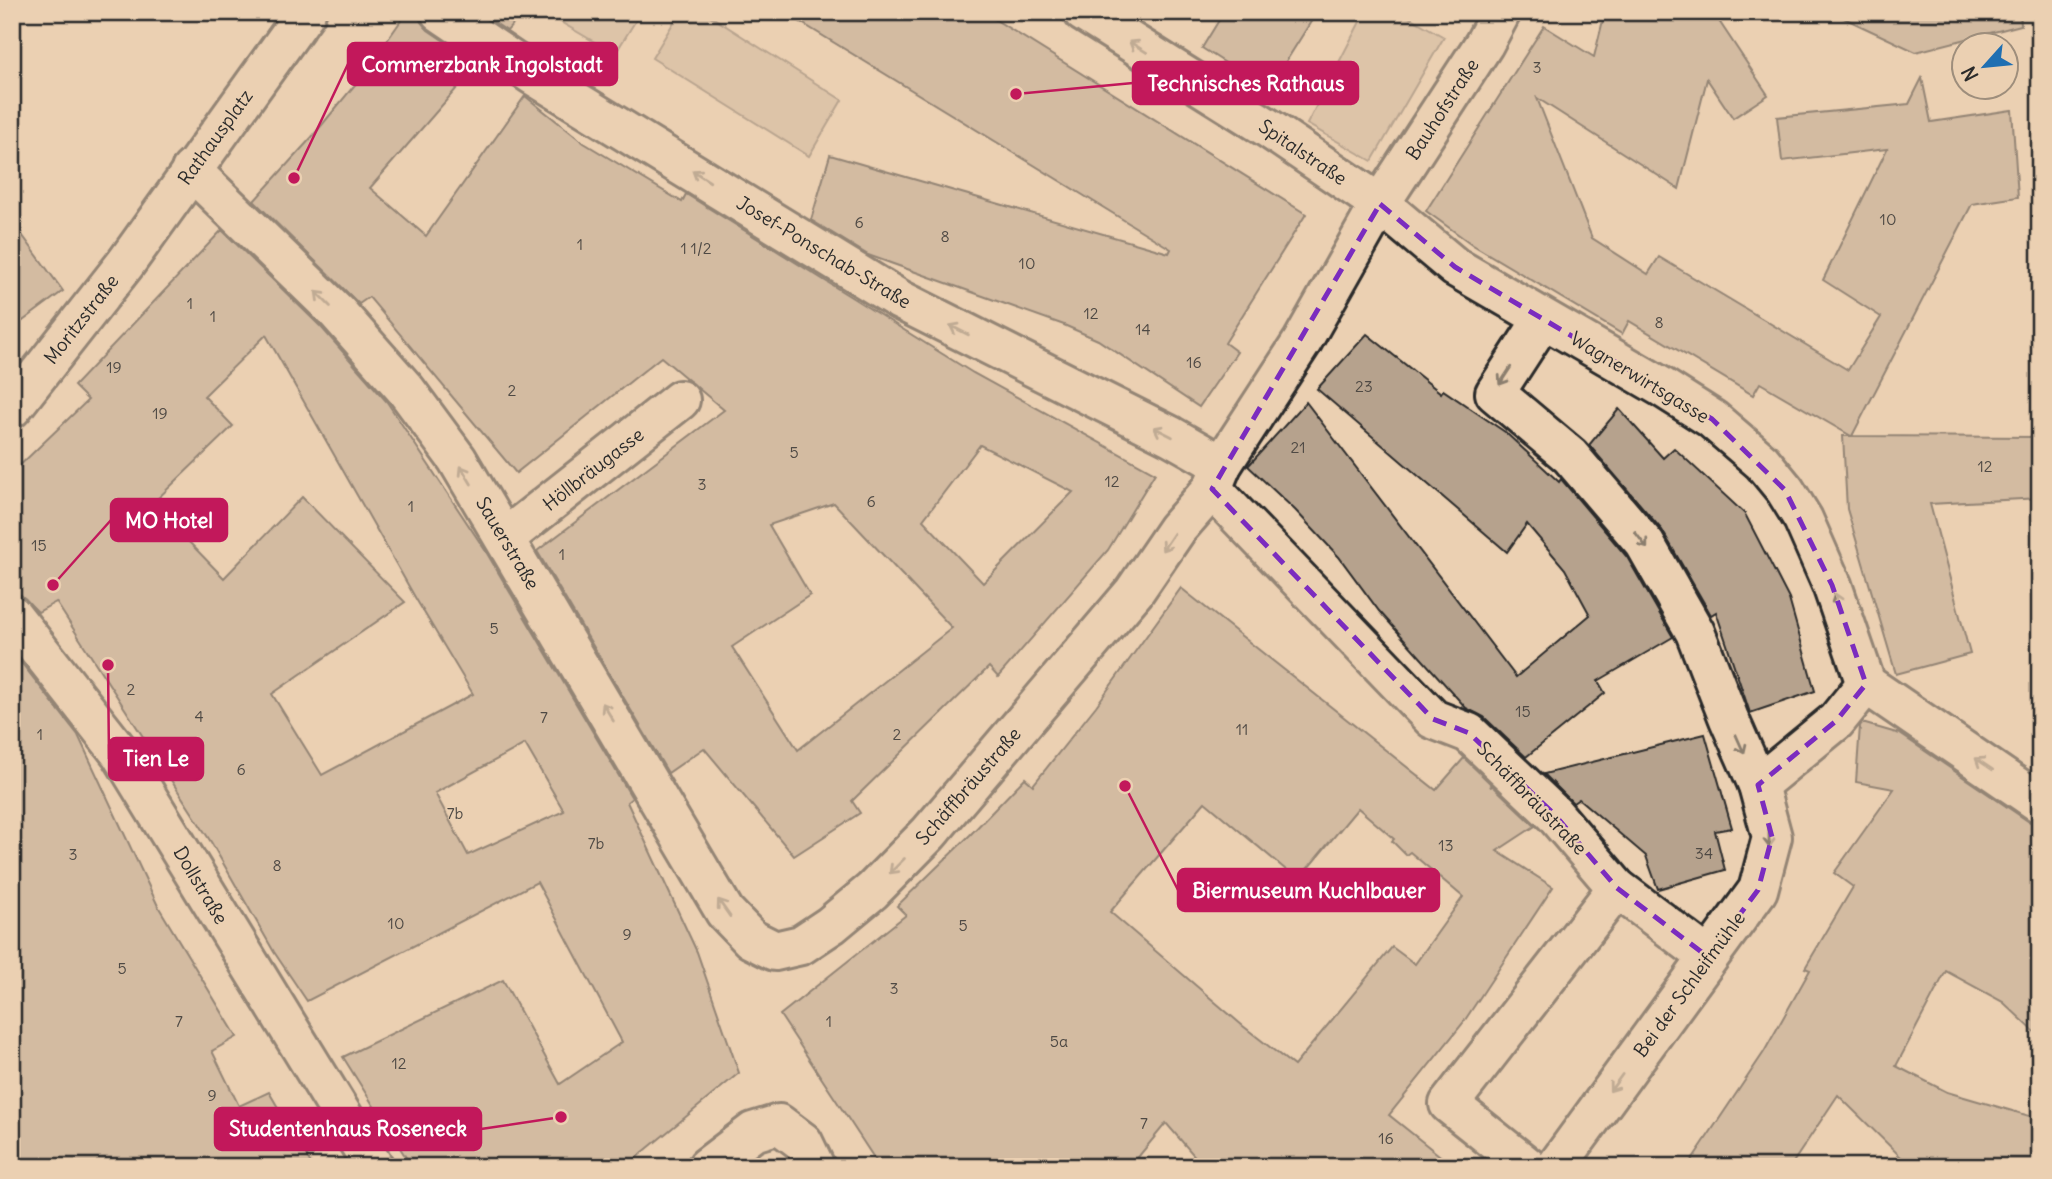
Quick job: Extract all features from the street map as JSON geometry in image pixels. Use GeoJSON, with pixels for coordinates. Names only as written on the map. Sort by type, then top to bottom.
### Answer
{"type":"FeatureCollection","features":[{"type":"Feature","properties":{"kind":"street","name":"Rathausplatz"},"geometry":{"type":"LineString","coordinates":[[125,263],[306,12]]}},
{"type":"Feature","properties":{"kind":"street","name":"Josef-Ponschab-Straße"},"geometry":{"type":"LineString","coordinates":[[440,12],[533,75],[900,300],[1171,436],[1217,477]]}},
{"type":"Feature","properties":{"kind":"street","name":"Spitalstraße"},"geometry":{"type":"LineString","coordinates":[[1083,12],[1268,128],[1380,204]]}},
{"type":"Feature","properties":{"kind":"street","name":"Bauhofstraße"},"geometry":{"type":"LineString","coordinates":[[1380,204],[1484,44],[1501,12]]}},
{"type":"Feature","properties":{"kind":"street","name":"Sauerstraße"},"geometry":{"type":"LineString","coordinates":[[191,170],[337,312],[406,390],[457,459],[725,912],[751,939],[775,951]]}},
{"type":"Feature","properties":{"kind":"street","name":"Schäffbräustraße"},"geometry":{"type":"LineString","coordinates":[[775,951],[801,945],[831,925],[872,891],[929,833],[1134,592],[1217,477],[1302,342],[1380,204]]}},
{"type":"Feature","properties":{"kind":"street","name":"Wagnerwirtsgasse"},"geometry":{"type":"LineString","coordinates":[[1380,204],[1455,267],[1712,419],[1762,462],[1785,490],[1803,519],[1832,584],[1866,684]]}},
{"type":"Feature","properties":{"kind":"street","name":"Moritzstraße"},"geometry":{"type":"LineString","coordinates":[[12,408],[125,263]]}},
{"type":"Feature","properties":{"kind":"street","name":"Bei der Schleifmühle"},"geometry":{"type":"LineString","coordinates":[[1542,319],[1495,393],[1570,456],[1645,544],[1695,632],[1758,785],[1772,837],[1758,890],[1556,1167]]}},
{"type":"Feature","properties":{"kind":"street","name":"Höllbräugasse"},"geometry":{"type":"LineString","coordinates":[[505,538],[680,400]]}},
{"type":"Feature","properties":{"kind":"street","name":"Schäffbräustraße"},"geometry":{"type":"LineString","coordinates":[[1217,477],[1405,693],[1433,719],[1469,733],[1554,814],[1617,888],[1709,957]]}},
{"type":"Feature","properties":{"kind":"street","name":"Dollstraße"},"geometry":{"type":"LineString","coordinates":[[12,615],[121,754],[374,1167]]}},
{"type":"Feature","properties":{"kind":"street"},"geometry":{"type":"LineString","coordinates":[[1758,785],[1836,721],[1866,684],[2040,803]]}},
{"type":"Feature","properties":{"kind":"street"},"geometry":{"type":"LineString","coordinates":[[1528,1167],[1448,1104],[1617,888]]}},
{"type":"Feature","properties":{"kind":"street"},"geometry":{"type":"LineString","coordinates":[[707,1167],[753,1132],[779,1124],[803,1142],[815,1167]]}},
{"type":"Feature","properties":{"kind":"highlighted area"},"geometry":{"type":"Polygon","coordinates":[[[1380,204],[1455,267],[1712,419],[1785,490],[1832,585],[1866,684],[1836,721],[1758,785],[1772,837],[1758,890],[1708,957],[1617,888],[1554,814],[1469,733],[1433,719],[1212,489],[1380,204]]]}},
{"type":"Feature","properties":{"kind":"shaded area"},"geometry":{"type":"Polygon","coordinates":[[[641,12],[615,54],[547,14],[641,12]]]}},
{"type":"Feature","properties":{"kind":"shaded area"},"geometry":{"type":"Polygon","coordinates":[[[680,12],[704,12],[842,100],[809,156],[652,58],[680,12]]]}},
{"type":"Feature","properties":{"kind":"shaded area"},"geometry":{"type":"Polygon","coordinates":[[[1365,12],[1400,12],[1444,37],[1372,161],[1307,124],[1365,12]]]}},
{"type":"Feature","properties":{"kind":"building"},"geometry":{"type":"Polygon","coordinates":[[[407,12],[418,12],[421,22],[428,30],[478,64],[370,188],[426,236],[525,96],[584,143],[682,202],[686,194],[973,373],[1155,473],[1108,550],[998,677],[989,667],[852,801],[860,813],[794,856],[704,748],[668,773],[537,551],[724,410],[661,357],[516,473],[369,297],[359,304],[254,201],[363,75],[407,12]],[[980,445],[923,520],[983,583],[1073,492],[980,445]],[[834,503],[769,525],[810,595],[732,647],[798,750],[952,628],[834,503]]]}},
{"type":"Feature","properties":{"kind":"building"},"geometry":{"type":"Polygon","coordinates":[[[479,12],[524,12],[507,31],[479,12]]]}},
{"type":"Feature","properties":{"kind":"building"},"geometry":{"type":"Polygon","coordinates":[[[784,12],[983,12],[1306,214],[1225,343],[1237,352],[1199,407],[1098,340],[1064,325],[868,255],[811,220],[830,155],[1169,253],[1171,249],[784,12]]]}},
{"type":"Feature","properties":{"kind":"building"},"geometry":{"type":"Polygon","coordinates":[[[1224,12],[1317,12],[1268,90],[1202,48],[1224,12]]]}},
{"type":"Feature","properties":{"kind":"building"},"geometry":{"type":"Polygon","coordinates":[[[1605,12],[1713,12],[1768,95],[1733,118],[1707,79],[1679,189],[1537,98],[1592,238],[1648,274],[1659,257],[1848,370],[1881,317],[1823,280],[1887,149],[1782,161],[1777,117],[1909,104],[1922,78],[1931,122],[2012,110],[2018,197],[1972,204],[1852,436],[2040,437],[2040,498],[1930,504],[1970,654],[1896,674],[1847,509],[1843,436],[1851,436],[1760,383],[1753,395],[1629,321],[1622,334],[1473,245],[1426,211],[1544,26],[1594,57],[1605,12]]]}},
{"type":"Feature","properties":{"kind":"building"},"geometry":{"type":"Polygon","coordinates":[[[1831,12],[2020,12],[2021,25],[1994,32],[1951,32],[1951,43],[1916,52],[1831,12]]]}},
{"type":"Feature","properties":{"kind":"building"},"geometry":{"type":"Polygon","coordinates":[[[12,221],[63,291],[12,329],[12,221]]]}},
{"type":"Feature","properties":{"kind":"building"},"geometry":{"type":"Polygon","coordinates":[[[222,230],[321,327],[387,402],[485,550],[632,798],[627,802],[697,952],[739,1073],[625,1167],[412,1167],[343,1057],[503,980],[560,1084],[622,1042],[537,882],[307,1001],[274,952],[211,842],[56,602],[38,612],[21,595],[12,594],[12,473],[88,400],[74,386],[222,230]],[[266,335],[204,396],[233,426],[152,504],[224,578],[302,497],[405,602],[272,694],[322,775],[473,694],[266,335]],[[525,744],[435,793],[468,855],[564,811],[525,744]]]}},
{"type":"Feature","properties":{"kind":"building"},"geometry":{"type":"Polygon","coordinates":[[[1367,334],[1441,393],[1443,390],[1505,432],[1559,482],[1561,479],[1627,557],[1673,637],[1598,681],[1605,693],[1526,757],[1484,717],[1466,708],[1379,611],[1339,557],[1295,510],[1248,466],[1306,402],[1516,677],[1590,615],[1565,569],[1527,524],[1507,552],[1317,389],[1367,334]]]}},
{"type":"Feature","properties":{"kind":"building"},"geometry":{"type":"Polygon","coordinates":[[[1619,409],[1663,458],[1674,448],[1745,514],[1789,599],[1815,691],[1750,713],[1716,612],[1711,615],[1662,530],[1589,445],[1619,409]]]}},
{"type":"Feature","properties":{"kind":"building"},"geometry":{"type":"Polygon","coordinates":[[[1181,588],[1436,790],[1464,758],[1492,785],[1490,787],[1493,786],[1535,826],[1497,851],[1553,887],[1463,1023],[1389,1115],[1454,1167],[1204,1167],[1166,1123],[1130,1167],[880,1167],[780,1015],[906,915],[897,906],[1025,778],[1033,785],[1096,706],[1181,588]],[[1205,802],[1110,912],[1294,1066],[1392,947],[1415,964],[1463,897],[1410,852],[1406,855],[1392,841],[1394,839],[1358,808],[1298,880],[1205,802]]]}},
{"type":"Feature","properties":{"kind":"building"},"geometry":{"type":"Polygon","coordinates":[[[12,651],[78,735],[158,906],[237,1037],[212,1051],[239,1106],[269,1092],[313,1167],[12,1167],[12,651]]]}},
{"type":"Feature","properties":{"kind":"building"},"geometry":{"type":"Polygon","coordinates":[[[1862,723],[1900,734],[2028,821],[2040,825],[2040,1037],[2003,1002],[1946,971],[1896,1066],[1947,1092],[2040,1119],[2040,1167],[1911,1167],[1838,1095],[1790,1167],[1687,1167],[1764,1052],[1810,970],[1805,968],[1853,887],[1834,873],[1894,789],[1856,782],[1862,723]]]}},
{"type":"Feature","properties":{"kind":"building"},"geometry":{"type":"Polygon","coordinates":[[[1705,734],[1732,828],[1715,831],[1725,870],[1658,889],[1646,856],[1579,799],[1573,803],[1544,774],[1705,734]]]}},
{"type":"Feature","properties":{"kind":"place","name":"Technisches Rathaus"},"geometry":{"type":"Point","coordinates":[1016,94]}},
{"type":"Feature","properties":{"kind":"place","name":"Commerzbank Ingolstadt"},"geometry":{"type":"Point","coordinates":[294,178]}},
{"type":"Feature","properties":{"kind":"place","name":"MO Hotel"},"geometry":{"type":"Point","coordinates":[53,585]}},
{"type":"Feature","properties":{"kind":"place","name":"Tien Le"},"geometry":{"type":"Point","coordinates":[108,665]}},
{"type":"Feature","properties":{"kind":"place","name":"Biermuseum Kuchlbauer"},"geometry":{"type":"Point","coordinates":[1125,786]}},
{"type":"Feature","properties":{"kind":"place","name":"Studentenhaus Roseneck"},"geometry":{"type":"Point","coordinates":[561,1117]}}]}
